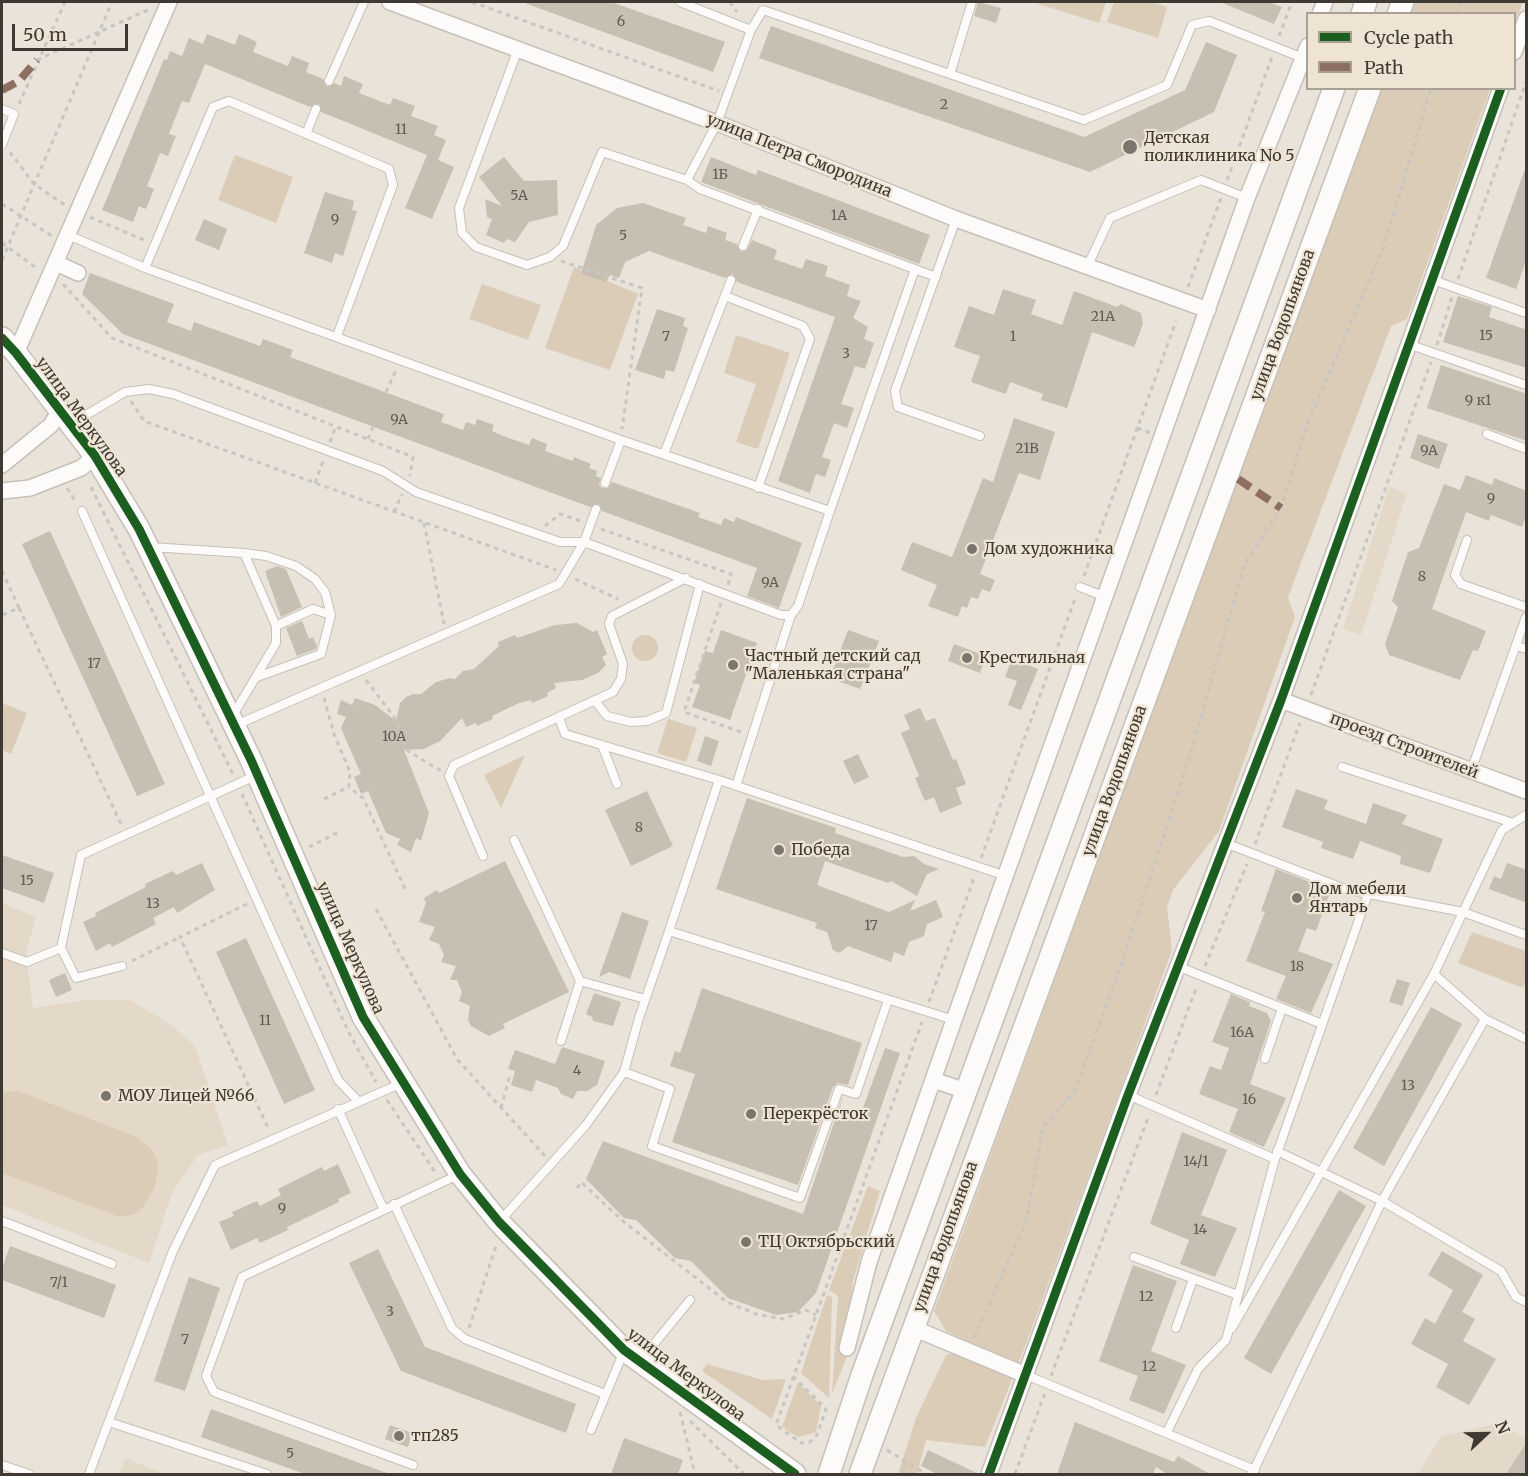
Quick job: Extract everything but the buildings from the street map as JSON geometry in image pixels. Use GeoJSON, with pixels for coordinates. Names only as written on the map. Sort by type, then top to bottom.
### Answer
{"type":"FeatureCollection","features":[{"type":"Feature","properties":{"kind":"main road","name":"улица Водопьянова"},"geometry":{"type":"LineString","coordinates":[[829,1474],[862,1375],[1333,90]]}},
{"type":"Feature","properties":{"kind":"main road","name":"улица Водопьянова"},"geometry":{"type":"LineString","coordinates":[[860,1474],[1369,90]]}},
{"type":"Feature","properties":{"kind":"main road","name":"улица Меркулова"},"geometry":{"type":"LineString","coordinates":[[2,338],[65,417],[88,462],[148,547],[233,722],[363,1017],[403,1082],[451,1178],[499,1222],[632,1356],[795,1474]]}},
{"type":"Feature","properties":{"kind":"street","name":"улица Петра Смородина"},"geometry":{"type":"LineString","coordinates":[[390,2],[717,123],[956,219],[1208,310]]}},
{"type":"Feature","properties":{"kind":"street"},"geometry":{"type":"LineString","coordinates":[[16,353],[63,270],[66,239],[162,4]]}},
{"type":"Feature","properties":{"kind":"street"},"geometry":{"type":"LineString","coordinates":[[1516,49],[1527,19]]}},
{"type":"Feature","properties":{"kind":"street"},"geometry":{"type":"LineString","coordinates":[[847,1348],[869,1262],[954,1020],[1247,198],[1305,52]]}},
{"type":"Feature","properties":{"kind":"street"},"geometry":{"type":"LineString","coordinates":[[989,1474],[1128,1095],[1281,700],[1501,90]]}},
{"type":"Feature","properties":{"kind":"street"},"geometry":{"type":"LineString","coordinates":[[2,465],[51,425],[65,417]]}},
{"type":"Feature","properties":{"kind":"street"},"geometry":{"type":"LineString","coordinates":[[2,491],[30,488],[59,477],[88,462]]}},
{"type":"Feature","properties":{"kind":"street","name":"проезд Строителей"},"geometry":{"type":"LineString","coordinates":[[1281,700],[1527,791]]}},
{"type":"Feature","properties":{"kind":"street"},"geometry":{"type":"LineString","coordinates":[[933,1080],[966,1091]]}},
{"type":"Feature","properties":{"kind":"street"},"geometry":{"type":"LineString","coordinates":[[913,1328],[1026,1376]]}},
{"type":"Feature","properties":{"kind":"lane"},"geometry":{"type":"LineString","coordinates":[[329,81],[364,2]]}},
{"type":"Feature","properties":{"kind":"lane"},"geometry":{"type":"LineString","coordinates":[[680,2],[751,30]]}},
{"type":"Feature","properties":{"kind":"lane"},"geometry":{"type":"LineString","coordinates":[[950,74],[972,2]]}},
{"type":"Feature","properties":{"kind":"lane"},"geometry":{"type":"LineString","coordinates":[[687,180],[717,123],[751,30],[763,10],[1084,120],[1167,85],[1192,26],[1209,21],[1275,47],[1305,52]]}},
{"type":"Feature","properties":{"kind":"lane"},"geometry":{"type":"LineString","coordinates":[[518,49],[459,208],[462,233],[476,247],[527,266],[550,257],[563,246],[602,152],[687,180],[700,189],[936,277]]}},
{"type":"Feature","properties":{"kind":"lane"},"geometry":{"type":"LineString","coordinates":[[145,267],[213,107],[229,102],[388,169],[393,185],[337,336]]}},
{"type":"Feature","properties":{"kind":"lane"},"geometry":{"type":"LineString","coordinates":[[2,109],[14,114],[2,145]]}},
{"type":"Feature","properties":{"kind":"lane"},"geometry":{"type":"LineString","coordinates":[[306,134],[316,110]]}},
{"type":"Feature","properties":{"kind":"lane"},"geometry":{"type":"LineString","coordinates":[[1087,268],[1110,218],[1201,180],[1247,198]]}},
{"type":"Feature","properties":{"kind":"lane"},"geometry":{"type":"LineString","coordinates":[[743,246],[758,209]]}},
{"type":"Feature","properties":{"kind":"lane"},"geometry":{"type":"LineString","coordinates":[[956,219],[895,391],[898,406],[980,436]]}},
{"type":"Feature","properties":{"kind":"lane"},"geometry":{"type":"LineString","coordinates":[[66,239],[621,440],[830,511]]}},
{"type":"Feature","properties":{"kind":"lane"},"geometry":{"type":"LineString","coordinates":[[736,786],[791,615],[798,606],[915,269]]}},
{"type":"Feature","properties":{"kind":"lane"},"geometry":{"type":"LineString","coordinates":[[664,454],[730,280]]}},
{"type":"Feature","properties":{"kind":"lane"},"geometry":{"type":"LineString","coordinates":[[1433,280],[1527,313]]}},
{"type":"Feature","properties":{"kind":"lane"},"geometry":{"type":"LineString","coordinates":[[725,296],[803,326],[810,339],[758,488]]}},
{"type":"Feature","properties":{"kind":"lane"},"geometry":{"type":"LineString","coordinates":[[1408,344],[1527,385]]}},
{"type":"Feature","properties":{"kind":"lane"},"geometry":{"type":"LineString","coordinates":[[65,417],[124,392],[149,389],[173,394],[383,471],[416,492],[560,542],[584,542],[781,615],[791,615]]}},
{"type":"Feature","properties":{"kind":"lane"},"geometry":{"type":"LineString","coordinates":[[1487,434],[1527,449]]}},
{"type":"Feature","properties":{"kind":"lane"},"geometry":{"type":"LineString","coordinates":[[605,483],[621,440]]}},
{"type":"Feature","properties":{"kind":"lane"},"geometry":{"type":"LineString","coordinates":[[233,722],[321,688],[559,584],[584,542],[596,509]]}},
{"type":"Feature","properties":{"kind":"lane"},"geometry":{"type":"LineString","coordinates":[[82,512],[338,1080],[358,1101]]}},
{"type":"Feature","properties":{"kind":"lane"},"geometry":{"type":"LineString","coordinates":[[1467,540],[1455,575],[1461,584],[1527,608]]}},
{"type":"Feature","properties":{"kind":"lane"},"geometry":{"type":"LineString","coordinates":[[148,547],[266,556],[296,566],[315,579],[325,592],[331,615],[321,654],[257,677]]}},
{"type":"Feature","properties":{"kind":"lane"},"geometry":{"type":"LineString","coordinates":[[233,722],[276,643],[276,626],[244,553]]}},
{"type":"Feature","properties":{"kind":"lane"},"geometry":{"type":"LineString","coordinates":[[483,855],[449,776],[454,765],[612,692],[621,680],[623,664],[609,624],[612,616],[686,578]]}},
{"type":"Feature","properties":{"kind":"lane"},"geometry":{"type":"LineString","coordinates":[[595,701],[607,716],[631,722],[647,721],[666,713],[700,584]]}},
{"type":"Feature","properties":{"kind":"lane"},"geometry":{"type":"LineString","coordinates":[[1080,587],[1106,597]]}},
{"type":"Feature","properties":{"kind":"lane"},"geometry":{"type":"LineString","coordinates":[[276,626],[313,609],[331,615]]}},
{"type":"Feature","properties":{"kind":"lane"},"geometry":{"type":"LineString","coordinates":[[1471,771],[1527,617]]}},
{"type":"Feature","properties":{"kind":"lane"},"geometry":{"type":"LineString","coordinates":[[1517,646],[1527,649]]}},
{"type":"Feature","properties":{"kind":"lane"},"geometry":{"type":"LineString","coordinates":[[559,718],[565,734],[719,780],[1005,876]]}},
{"type":"Feature","properties":{"kind":"lane"},"geometry":{"type":"LineString","coordinates":[[602,745],[617,784]]}},
{"type":"Feature","properties":{"kind":"lane"},"geometry":{"type":"LineString","coordinates":[[1342,767],[1513,823]]}},
{"type":"Feature","properties":{"kind":"lane"},"geometry":{"type":"LineString","coordinates":[[122,966],[76,978],[61,948],[81,855],[257,775]]}},
{"type":"Feature","properties":{"kind":"lane"},"geometry":{"type":"LineString","coordinates":[[499,1222],[586,1125],[624,1072],[645,999],[719,780]]}},
{"type":"Feature","properties":{"kind":"lane"},"geometry":{"type":"LineString","coordinates":[[1167,1432],[1198,1369],[1226,1340],[1434,974],[1502,830],[1527,815]]}},
{"type":"Feature","properties":{"kind":"lane"},"geometry":{"type":"LineString","coordinates":[[514,840],[580,981],[561,1041]]}},
{"type":"Feature","properties":{"kind":"lane"},"geometry":{"type":"LineString","coordinates":[[1225,843],[1348,890],[1462,912],[1527,935]]}},
{"type":"Feature","properties":{"kind":"lane"},"geometry":{"type":"LineString","coordinates":[[1226,1340],[1276,1155],[1368,894]]}},
{"type":"Feature","properties":{"kind":"lane"},"geometry":{"type":"LineString","coordinates":[[669,932],[954,1020]]}},
{"type":"Feature","properties":{"kind":"lane"},"geometry":{"type":"LineString","coordinates":[[2,953],[27,962],[61,948]]}},
{"type":"Feature","properties":{"kind":"lane"},"geometry":{"type":"LineString","coordinates":[[1177,966],[1322,1024]]}},
{"type":"Feature","properties":{"kind":"lane"},"geometry":{"type":"LineString","coordinates":[[1434,974],[1485,1019],[1527,1039]]}},
{"type":"Feature","properties":{"kind":"lane"},"geometry":{"type":"LineString","coordinates":[[580,981],[645,999]]}},
{"type":"Feature","properties":{"kind":"lane"},"geometry":{"type":"LineString","coordinates":[[624,1072],[670,1089],[652,1146],[800,1198],[839,1089],[856,1094],[888,1000]]}},
{"type":"Feature","properties":{"kind":"lane"},"geometry":{"type":"LineString","coordinates":[[1265,1059],[1282,1008]]}},
{"type":"Feature","properties":{"kind":"lane"},"geometry":{"type":"LineString","coordinates":[[1026,1376],[1167,1432],[1253,1472],[1382,1201],[1485,1019]]}},
{"type":"Feature","properties":{"kind":"lane"},"geometry":{"type":"LineString","coordinates":[[89,1474],[173,1251],[215,1165],[403,1082]]}},
{"type":"Feature","properties":{"kind":"lane"},"geometry":{"type":"LineString","coordinates":[[1128,1095],[1276,1155],[1322,1170],[1382,1201],[1502,1271],[1516,1297],[1527,1302]]}},
{"type":"Feature","properties":{"kind":"lane"},"geometry":{"type":"LineString","coordinates":[[338,1109],[384,1210]]}},
{"type":"Feature","properties":{"kind":"lane"},"geometry":{"type":"LineString","coordinates":[[413,1465],[214,1392],[206,1376],[242,1277],[451,1178]]}},
{"type":"Feature","properties":{"kind":"lane"},"geometry":{"type":"LineString","coordinates":[[394,1204],[452,1328],[465,1340],[605,1394]]}},
{"type":"Feature","properties":{"kind":"lane"},"geometry":{"type":"LineString","coordinates":[[2,1221],[112,1264]]}},
{"type":"Feature","properties":{"kind":"lane"},"geometry":{"type":"LineString","coordinates":[[1134,1257],[1238,1295]]}},
{"type":"Feature","properties":{"kind":"lane"},"geometry":{"type":"LineString","coordinates":[[1176,1328],[1193,1279]]}},
{"type":"Feature","properties":{"kind":"lane"},"geometry":{"type":"LineString","coordinates":[[591,1430],[605,1394],[632,1356],[690,1300]]}},
{"type":"Feature","properties":{"kind":"lane"},"geometry":{"type":"LineString","coordinates":[[109,1422],[267,1474]]}},
{"type":"Feature","properties":{"kind":"lane"},"geometry":{"type":"LineString","coordinates":[[2,1465],[29,1474]]}},
{"type":"Feature","properties":{"kind":"path"},"geometry":{"type":"LineString","coordinates":[[14,114],[65,2]]}},
{"type":"Feature","properties":{"kind":"path"},"geometry":{"type":"LineString","coordinates":[[2,260],[112,2]]}},
{"type":"Feature","properties":{"kind":"path"},"geometry":{"type":"LineString","coordinates":[[472,2],[728,94]]}},
{"type":"Feature","properties":{"kind":"path"},"geometry":{"type":"LineString","coordinates":[[1187,288],[1292,2]]}},
{"type":"Feature","properties":{"kind":"path"},"geometry":{"type":"LineString","coordinates":[[37,60],[162,4]]}},
{"type":"Feature","properties":{"kind":"path"},"geometry":{"type":"LineString","coordinates":[[1015,1474],[1201,976],[1251,853],[1305,709],[1434,353],[1527,82]]}},
{"type":"Feature","properties":{"kind":"path"},"geometry":{"type":"LineString","coordinates":[[968,1351],[1026,1222],[1043,1126],[1075,1091],[1121,966],[1189,759],[1245,563],[1281,508],[1308,422],[1384,246],[1430,90]]}},
{"type":"Feature","properties":{"kind":"path"},"geometry":{"type":"LineString","coordinates":[[2,204],[20,218],[66,239]]}},
{"type":"Feature","properties":{"kind":"path"},"geometry":{"type":"LineString","coordinates":[[2,243],[63,270],[63,284],[112,338],[413,457],[410,476],[420,480]]}},
{"type":"Feature","properties":{"kind":"path"},"geometry":{"type":"LineString","coordinates":[[550,257],[642,288],[621,440]]}},
{"type":"Feature","properties":{"kind":"path"},"geometry":{"type":"LineString","coordinates":[[386,392],[398,365]]}},
{"type":"Feature","properties":{"kind":"path"},"geometry":{"type":"LineString","coordinates":[[124,392],[144,421],[565,573],[630,605]]}},
{"type":"Feature","properties":{"kind":"path"},"geometry":{"type":"LineString","coordinates":[[368,439],[373,427]]}},
{"type":"Feature","properties":{"kind":"path"},"geometry":{"type":"LineString","coordinates":[[1137,428],[1152,434]]}},
{"type":"Feature","properties":{"kind":"path"},"geometry":{"type":"LineString","coordinates":[[88,462],[145,592],[238,783],[348,1031],[381,1091],[451,1178]]}},
{"type":"Feature","properties":{"kind":"path"},"geometry":{"type":"LineString","coordinates":[[59,477],[82,512]]}},
{"type":"Feature","properties":{"kind":"path"},"geometry":{"type":"LineString","coordinates":[[534,522],[545,526],[560,514],[731,574],[684,712],[752,736]]}},
{"type":"Feature","properties":{"kind":"path"},"geometry":{"type":"LineString","coordinates":[[424,523],[446,633]]}},
{"type":"Feature","properties":{"kind":"path"},"geometry":{"type":"LineString","coordinates":[[2,571],[126,835]]}},
{"type":"Feature","properties":{"kind":"path"},"geometry":{"type":"LineString","coordinates":[[2,615],[19,608]]}},
{"type":"Feature","properties":{"kind":"path"},"geometry":{"type":"LineString","coordinates":[[359,671],[395,718],[408,752],[449,776]]}},
{"type":"Feature","properties":{"kind":"path"},"geometry":{"type":"LineString","coordinates":[[321,688],[331,715],[334,734],[350,772],[349,786]]}},
{"type":"Feature","properties":{"kind":"path"},"geometry":{"type":"LineString","coordinates":[[324,799],[349,786]]}},
{"type":"Feature","properties":{"kind":"path"},"geometry":{"type":"LineString","coordinates":[[349,786],[363,798],[407,893]]}},
{"type":"Feature","properties":{"kind":"path"},"geometry":{"type":"LineString","coordinates":[[292,855],[339,832]]}},
{"type":"Feature","properties":{"kind":"path"},"geometry":{"type":"LineString","coordinates":[[122,966],[257,899]]}},
{"type":"Feature","properties":{"kind":"path"},"geometry":{"type":"LineString","coordinates":[[376,909],[457,1059],[552,1163]]}},
{"type":"Feature","properties":{"kind":"path"},"geometry":{"type":"LineString","coordinates":[[180,937],[273,1138]]}},
{"type":"Feature","properties":{"kind":"path"},"geometry":{"type":"LineString","coordinates":[[501,1108],[509,1078]]}},
{"type":"Feature","properties":{"kind":"path"},"geometry":{"type":"LineString","coordinates":[[577,1188],[581,1182],[624,1222],[727,1302],[756,1314],[783,1319],[806,1310],[816,1314]]}},
{"type":"Feature","properties":{"kind":"path"},"geometry":{"type":"LineString","coordinates":[[465,1340],[497,1244]]}},
{"type":"Feature","properties":{"kind":"path"},"geometry":{"type":"LineString","coordinates":[[776,1425],[801,1443],[810,1442],[817,1435],[826,1409],[793,1376]]}},
{"type":"Feature","properties":{"kind":"path"},"geometry":{"type":"LineString","coordinates":[[695,1474],[680,1411],[742,1474]]}},
{"type":"Feature","properties":{"kind":"path"},"geometry":{"type":"LineString","coordinates":[[887,1451],[926,1474]]}},
{"type":"Feature","properties":{"kind":"path"},"geometry":{"type":"LineString","coordinates":[[901,1474],[906,1463]]}},
{"type":"Feature","properties":{"kind":"shaded area"},"geometry":{"type":"Polygon","coordinates":[[[1032,2],[1106,2],[1099,23],[1032,2]]]}},
{"type":"Feature","properties":{"kind":"shaded area"},"geometry":{"type":"Polygon","coordinates":[[[1114,2],[1151,2],[1167,7],[1158,38],[1107,22],[1114,2]]]}},
{"type":"Feature","properties":{"kind":"shaded area"},"geometry":{"type":"Polygon","coordinates":[[[1411,2],[1523,2],[1516,20],[1516,12],[1408,12],[1411,2]]]}},
{"type":"Feature","properties":{"kind":"shaded area"},"geometry":{"type":"Polygon","coordinates":[[[1379,90],[1490,90],[1407,319],[1391,326],[1288,597],[1295,617],[1219,831],[1173,890],[1167,907],[1172,950],[1024,1349],[985,1447],[926,1440],[917,1474],[898,1474],[916,1418],[946,1355],[979,1347],[946,1331],[934,1311],[1379,90]]]}},
{"type":"Feature","properties":{"kind":"shaded area"},"geometry":{"type":"Polygon","coordinates":[[[235,155],[293,177],[276,223],[218,200],[235,155]]]}},
{"type":"Feature","properties":{"kind":"shaded area"},"geometry":{"type":"Polygon","coordinates":[[[574,267],[638,294],[610,370],[545,348],[574,267]]]}},
{"type":"Feature","properties":{"kind":"shaded area"},"geometry":{"type":"Polygon","coordinates":[[[482,284],[541,305],[528,340],[469,319],[482,284]]]}},
{"type":"Feature","properties":{"kind":"shaded area"},"geometry":{"type":"Polygon","coordinates":[[[736,335],[790,353],[758,449],[736,442],[756,384],[724,373],[736,335]]]}},
{"type":"Feature","properties":{"kind":"shaded area"},"geometry":{"type":"Polygon","coordinates":[[[1389,487],[1407,493],[1361,635],[1343,629],[1389,487]]]}},
{"type":"Feature","properties":{"kind":"shaded area"},"geometry":{"type":"Polygon","coordinates":[[[645,635],[654,639],[658,648],[654,657],[645,661],[636,657],[632,648],[636,639],[645,635]]]}},
{"type":"Feature","properties":{"kind":"shaded area"},"geometry":{"type":"Polygon","coordinates":[[[2,703],[27,713],[11,754],[2,750],[2,703]]]}},
{"type":"Feature","properties":{"kind":"shaded area"},"geometry":{"type":"Polygon","coordinates":[[[668,719],[697,728],[686,762],[657,753],[668,719]]]}},
{"type":"Feature","properties":{"kind":"shaded area"},"geometry":{"type":"Polygon","coordinates":[[[525,755],[501,808],[484,775],[525,755]]]}},
{"type":"Feature","properties":{"kind":"shaded area","name":"МОУ Лицей №66"},"geometry":{"type":"Polygon","coordinates":[[[2,903],[36,917],[26,953],[33,1008],[85,1000],[130,1000],[170,1024],[195,1046],[228,1145],[198,1155],[172,1193],[149,1263],[2,1205],[2,903]]]}},
{"type":"Feature","properties":{"kind":"shaded area"},"geometry":{"type":"Polygon","coordinates":[[[1472,932],[1526,951],[1526,979],[1523,988],[1458,963],[1472,932]]]}},
{"type":"Feature","properties":{"kind":"shaded area"},"geometry":{"type":"Polygon","coordinates":[[[18,1091],[137,1137],[151,1149],[157,1159],[158,1172],[154,1189],[143,1207],[133,1215],[117,1216],[2,1173],[2,1092],[18,1091]]]}},
{"type":"Feature","properties":{"kind":"shaded area"},"geometry":{"type":"Polygon","coordinates":[[[868,1186],[880,1191],[853,1281],[846,1359],[832,1394],[838,1296],[829,1290],[868,1186]]]}},
{"type":"Feature","properties":{"kind":"shaded area"},"geometry":{"type":"Polygon","coordinates":[[[827,1295],[832,1297],[829,1398],[801,1373],[827,1295]]]}},
{"type":"Feature","properties":{"kind":"shaded area"},"geometry":{"type":"Polygon","coordinates":[[[707,1364],[763,1380],[786,1379],[772,1419],[702,1371],[707,1364]]]}},
{"type":"Feature","properties":{"kind":"shaded area"},"geometry":{"type":"Polygon","coordinates":[[[798,1382],[821,1406],[816,1432],[798,1437],[782,1427],[798,1382]]]}},
{"type":"Feature","properties":{"kind":"shaded area"},"geometry":{"type":"Polygon","coordinates":[[[1501,1423],[1526,1439],[1526,1474],[1418,1474],[1441,1436],[1501,1423]]]}},
{"type":"Feature","properties":{"kind":"shaded area"},"geometry":{"type":"Polygon","coordinates":[[[125,1458],[165,1474],[119,1474],[125,1458]]]}},
{"type":"Feature","properties":{"kind":"marked path"},"geometry":{"type":"LineString","coordinates":[[2,90],[19,81],[37,60]]}},
{"type":"Feature","properties":{"kind":"marked path"},"geometry":{"type":"LineString","coordinates":[[1238,479],[1281,508]]}},
{"type":"Feature","properties":{"kind":"cycle path"},"geometry":{"type":"LineString","coordinates":[[989,1474],[1128,1095],[1281,700],[1500,90]]}},
{"type":"Feature","properties":{"kind":"cycle path"},"geometry":{"type":"LineString","coordinates":[[2,338],[95,456],[139,529],[251,760],[363,1017],[460,1174],[499,1222],[624,1350],[795,1474]]}},
{"type":"Feature","properties":{"kind":"place","name":"Детская поликлиника No 5"},"geometry":{"type":"Point","coordinates":[1130,147]}},
{"type":"Feature","properties":{"kind":"place","name":"Дом художника"},"geometry":{"type":"Point","coordinates":[972,549]}},
{"type":"Feature","properties":{"kind":"place","name":"Крестильная"},"geometry":{"type":"Point","coordinates":[967,658]}},
{"type":"Feature","properties":{"kind":"place","name":"Частный детский сад \"Маленькая страна\""},"geometry":{"type":"Point","coordinates":[733,665]}},
{"type":"Feature","properties":{"kind":"place","name":"Победа"},"geometry":{"type":"Point","coordinates":[779,850]}},
{"type":"Feature","properties":{"kind":"place","name":"Дом мебели Янтарь"},"geometry":{"type":"Point","coordinates":[1297,898]}},
{"type":"Feature","properties":{"kind":"place","name":"МОУ Лицей №66"},"geometry":{"type":"Point","coordinates":[106,1096]}},
{"type":"Feature","properties":{"kind":"place","name":"Перекрёсток"},"geometry":{"type":"Point","coordinates":[751,1114]}},
{"type":"Feature","properties":{"kind":"place","name":"ТЦ Октябрьский"},"geometry":{"type":"Point","coordinates":[746,1242]}},
{"type":"Feature","properties":{"kind":"place","name":"тп285"},"geometry":{"type":"Point","coordinates":[399,1436]}}]}
